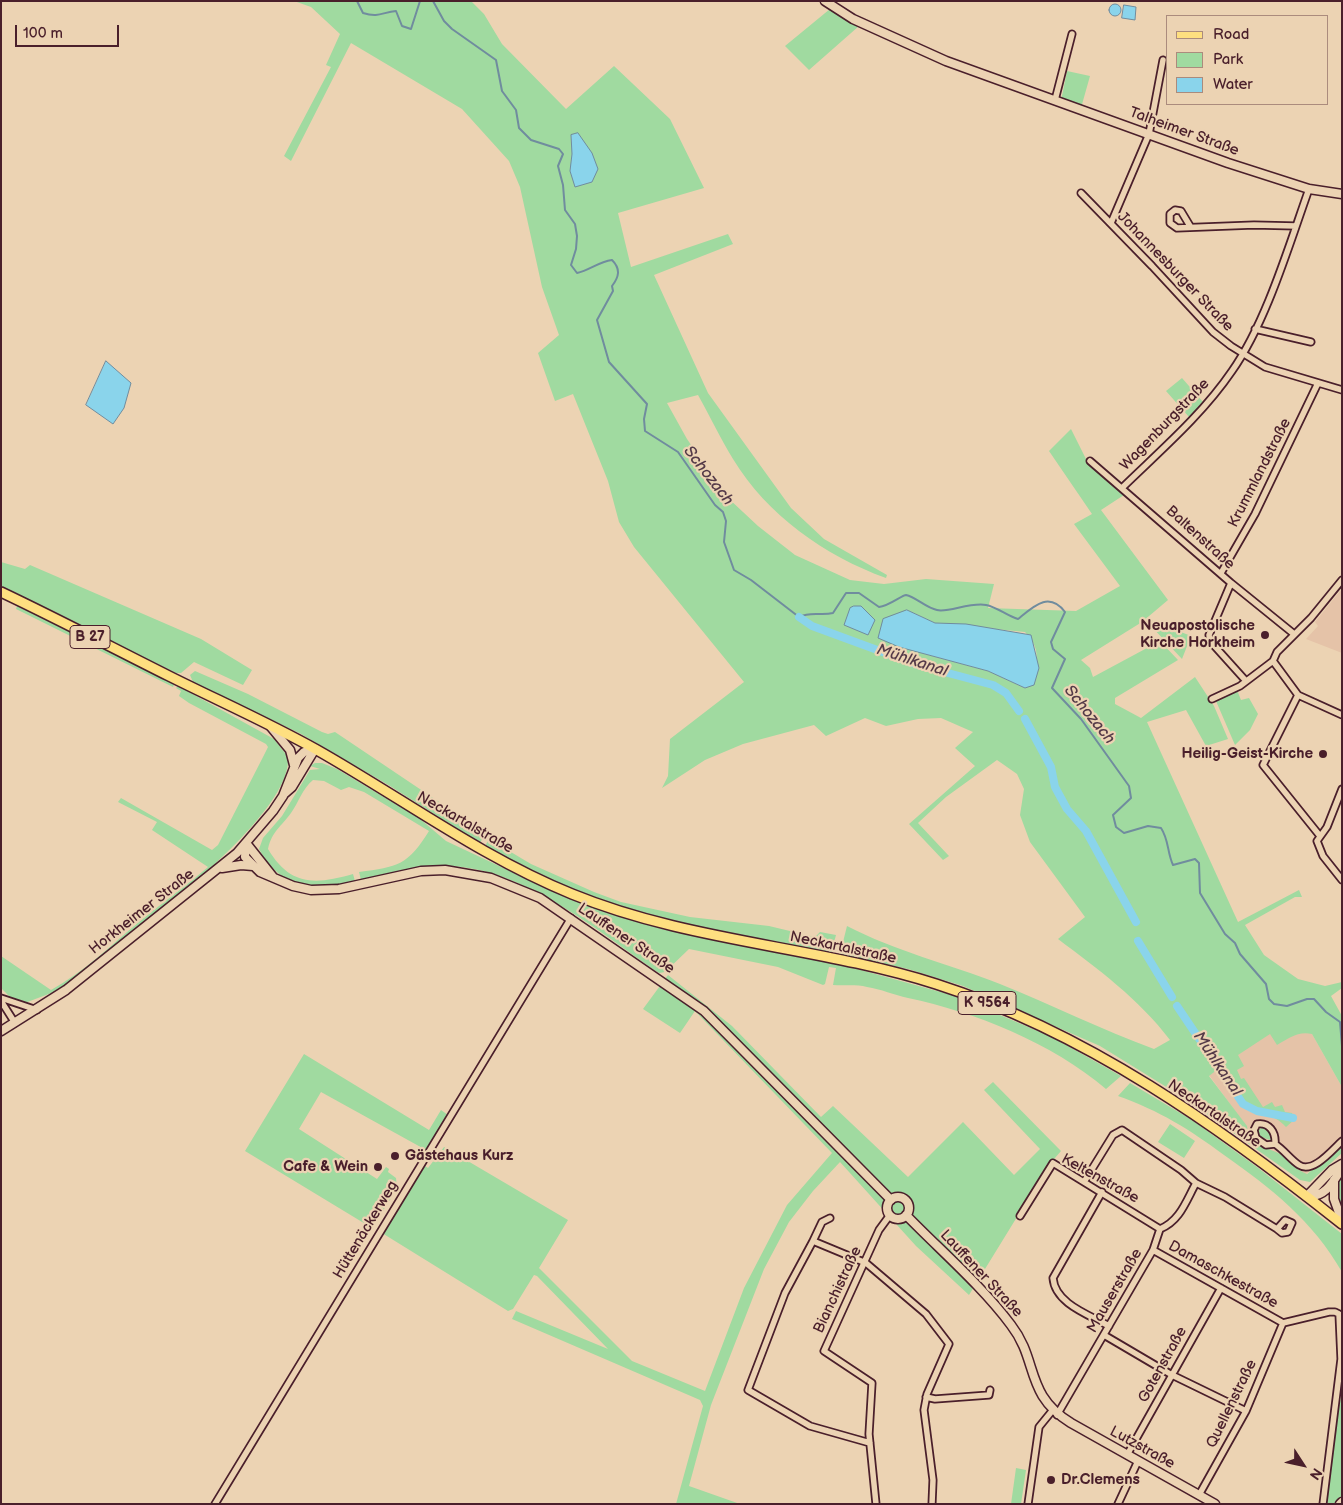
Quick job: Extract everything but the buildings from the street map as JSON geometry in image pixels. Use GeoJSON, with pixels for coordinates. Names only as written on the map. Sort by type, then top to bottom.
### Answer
{"type":"FeatureCollection","features":[{"type":"Feature","properties":{"kind":"main road","name":"B 27"},"geometry":{"type":"LineString","coordinates":[[1,592],[315,749]]}},
{"type":"Feature","properties":{"kind":"main road","name":"Neckartalstraße"},"geometry":{"type":"LineString","coordinates":[[315,749],[472,844],[532,877],[572,894],[641,919],[701,934],[878,969],[936,984],[988,1003],[1050,1031],[1127,1073],[1209,1125],[1342,1223]]}},
{"type":"Feature","properties":{"kind":"street","name":"Talheimer Straße"},"geometry":{"type":"LineString","coordinates":[[824,1],[852,19],[946,61],[1309,189],[1342,194]]}},
{"type":"Feature","properties":{"kind":"street"},"geometry":{"type":"LineString","coordinates":[[1054,100],[1072,34]]}},
{"type":"Feature","properties":{"kind":"street"},"geometry":{"type":"LineString","coordinates":[[1111,223],[1149,134],[1163,60]]}},
{"type":"Feature","properties":{"kind":"street","name":"Wagenburgstraße"},"geometry":{"type":"LineString","coordinates":[[1123,487],[1202,410],[1233,370],[1255,329],[1309,189]]}},
{"type":"Feature","properties":{"kind":"street","name":"Johannesburger Straße"},"geometry":{"type":"LineString","coordinates":[[1081,193],[1213,332],[1242,354],[1265,367],[1342,390]]}},
{"type":"Feature","properties":{"kind":"street"},"geometry":{"type":"LineString","coordinates":[[1190,226],[1296,226]]}},
{"type":"Feature","properties":{"kind":"street"},"geometry":{"type":"LineString","coordinates":[[1255,329],[1311,342]]}},
{"type":"Feature","properties":{"kind":"street","name":"Krummlandstraße"},"geometry":{"type":"LineString","coordinates":[[1221,573],[1254,514],[1318,383]]}},
{"type":"Feature","properties":{"kind":"street","name":"Baltenstraße"},"geometry":{"type":"LineString","coordinates":[[1090,461],[1101,472],[1123,487],[1232,583],[1294,634]]}},
{"type":"Feature","properties":{"kind":"street"},"geometry":{"type":"LineString","coordinates":[[1212,699],[1246,681],[1273,661],[1277,652],[1311,618],[1342,580]]}},
{"type":"Feature","properties":{"kind":"street"},"geometry":{"type":"LineString","coordinates":[[1232,583],[1209,635],[1210,641],[1246,681]]}},
{"type":"Feature","properties":{"kind":"street"},"geometry":{"type":"LineString","coordinates":[[1273,661],[1298,695],[1342,715]]}},
{"type":"Feature","properties":{"kind":"street"},"geometry":{"type":"LineString","coordinates":[[1298,695],[1263,766],[1320,836]]}},
{"type":"Feature","properties":{"kind":"street"},"geometry":{"type":"LineString","coordinates":[[271,726],[288,746],[294,765]]}},
{"type":"Feature","properties":{"kind":"street","name":"Horkheimer Straße"},"geometry":{"type":"LineString","coordinates":[[1,1031],[66,990],[220,868],[262,826],[282,796],[294,765],[302,753],[315,749]]}},
{"type":"Feature","properties":{"kind":"street","name":"Horkheimer Straße"},"geometry":{"type":"LineString","coordinates":[[282,796],[292,787],[315,749]]}},
{"type":"Feature","properties":{"kind":"street"},"geometry":{"type":"LineString","coordinates":[[1342,789],[1327,827],[1320,836],[1318,847],[1342,880]]}},
{"type":"Feature","properties":{"kind":"street"},"geometry":{"type":"LineString","coordinates":[[246,843],[245,857],[253,866]]}},
{"type":"Feature","properties":{"kind":"street"},"geometry":{"type":"LineString","coordinates":[[246,843],[273,878]]}},
{"type":"Feature","properties":{"kind":"street"},"geometry":{"type":"LineString","coordinates":[[220,868],[241,865],[253,866]]}},
{"type":"Feature","properties":{"kind":"street","name":"Lauffener Straße"},"geometry":{"type":"LineString","coordinates":[[253,866],[273,878],[302,889],[329,891],[421,871],[446,870],[479,874],[523,889],[571,918],[704,1010],[891,1200],[898,1197],[905,1200],[908,1208],[906,1215],[1013,1327],[1028,1358],[1039,1392],[1055,1413]]}},
{"type":"Feature","properties":{"kind":"street","name":"Hüttenäckerweg"},"geometry":{"type":"LineString","coordinates":[[215,1504],[571,918]]}},
{"type":"Feature","properties":{"kind":"street"},"geometry":{"type":"LineString","coordinates":[[1,1000],[37,1010]]}},
{"type":"Feature","properties":{"kind":"street"},"geometry":{"type":"LineString","coordinates":[[1,1000],[15,1023]]}},
{"type":"Feature","properties":{"kind":"street"},"geometry":{"type":"LineString","coordinates":[[1084,1182],[1113,1135],[1122,1130],[1181,1170],[1196,1183],[1224,1197],[1277,1229]]}},
{"type":"Feature","properties":{"kind":"street"},"geometry":{"type":"LineString","coordinates":[[1275,1144],[1288,1152],[1300,1166],[1309,1167],[1342,1142]]}},
{"type":"Feature","properties":{"kind":"street","name":"Keltenstraße"},"geometry":{"type":"LineString","coordinates":[[1020,1215],[1053,1163],[1160,1229]]}},
{"type":"Feature","properties":{"kind":"street"},"geometry":{"type":"LineString","coordinates":[[1307,1196],[1332,1170],[1342,1166]]}},
{"type":"Feature","properties":{"kind":"street"},"geometry":{"type":"LineString","coordinates":[[1307,1196],[1320,1195],[1334,1180],[1342,1166]]}},
{"type":"Feature","properties":{"kind":"street"},"geometry":{"type":"LineString","coordinates":[[1334,1180],[1334,1199],[1342,1223]]}},
{"type":"Feature","properties":{"kind":"street"},"geometry":{"type":"LineString","coordinates":[[1160,1229],[1171,1224],[1178,1217],[1196,1183]]}},
{"type":"Feature","properties":{"kind":"street"},"geometry":{"type":"LineString","coordinates":[[1102,1192],[1053,1278],[1054,1288],[1060,1297],[1110,1326]]}},
{"type":"Feature","properties":{"kind":"street"},"geometry":{"type":"LineString","coordinates":[[891,1200],[887,1208],[890,1216],[898,1219],[906,1215]]}},
{"type":"Feature","properties":{"kind":"street","name":"Bianchistraße"},"geometry":{"type":"LineString","coordinates":[[870,1443],[872,1383],[824,1351],[866,1263],[879,1230],[890,1216]]}},
{"type":"Feature","properties":{"kind":"street"},"geometry":{"type":"LineString","coordinates":[[830,1218],[822,1222],[785,1293],[748,1390],[810,1426],[870,1443],[876,1504]]}},
{"type":"Feature","properties":{"kind":"street","name":"Mauserstraße"},"geometry":{"type":"LineString","coordinates":[[1055,1413],[1110,1326],[1152,1250],[1160,1229]]}},
{"type":"Feature","properties":{"kind":"street"},"geometry":{"type":"LineString","coordinates":[[813,1240],[866,1263],[926,1314],[949,1344],[926,1397],[924,1410],[933,1480],[932,1504]]}},
{"type":"Feature","properties":{"kind":"street","name":"Damaschkestraße"},"geometry":{"type":"LineString","coordinates":[[1152,1250],[1283,1323],[1329,1312],[1339,1314],[1341,1359],[1323,1504]]}},
{"type":"Feature","properties":{"kind":"street","name":"Gotenstraße"},"geometry":{"type":"LineString","coordinates":[[1127,1455],[1221,1288]]}},
{"type":"Feature","properties":{"kind":"street","name":"Quellenstraße"},"geometry":{"type":"LineString","coordinates":[[1202,1499],[1246,1411],[1283,1323]]}},
{"type":"Feature","properties":{"kind":"street"},"geometry":{"type":"LineString","coordinates":[[1104,1335],[1172,1375],[1246,1411]]}},
{"type":"Feature","properties":{"kind":"street"},"geometry":{"type":"LineString","coordinates":[[926,1397],[935,1399],[989,1395],[990,1390]]}},
{"type":"Feature","properties":{"kind":"street"},"geometry":{"type":"LineString","coordinates":[[1028,1504],[1039,1427],[1055,1413]]}},
{"type":"Feature","properties":{"kind":"street","name":"Lutzstraße"},"geometry":{"type":"LineString","coordinates":[[1055,1413],[1202,1499],[1214,1504]]}},
{"type":"Feature","properties":{"kind":"street"},"geometry":{"type":"LineString","coordinates":[[1118,1504],[1138,1461]]}},
{"type":"Feature","properties":{"kind":"shaded area"},"geometry":{"type":"Polygon","coordinates":[[[1340,591],[1342,592],[1342,653],[1306,639],[1318,626],[1315,622],[1340,591]]]}},
{"type":"Feature","properties":{"kind":"shaded area"},"geometry":{"type":"Polygon","coordinates":[[[1290,1017],[1312,1034],[1342,1087],[1342,1145],[1306,1174],[1299,1171],[1280,1154],[1268,1151],[1249,1141],[1246,1126],[1209,1075],[1290,1017]]]}},
{"type":"Feature","properties":{"kind":"green space"},"geometry":{"type":"Polygon","coordinates":[[[294,1],[471,1],[484,14],[502,44],[566,109],[614,66],[670,119],[704,188],[618,213],[631,267],[728,234],[733,244],[654,275],[708,393],[791,508],[824,539],[887,575],[886,578],[841,558],[799,531],[780,515],[747,479],[733,459],[698,395],[667,403],[687,439],[728,498],[758,526],[795,555],[850,580],[884,584],[926,579],[994,584],[988,608],[1076,611],[1120,586],[1074,524],[1092,514],[1049,451],[1071,429],[1086,459],[1124,495],[1101,510],[1168,600],[1142,622],[1081,660],[1090,668],[1093,677],[1160,641],[1178,660],[1115,698],[1115,704],[1141,718],[1195,677],[1214,706],[1228,739],[1206,746],[1186,710],[1147,722],[1238,922],[1299,890],[1302,897],[1295,897],[1245,925],[1264,955],[1298,979],[1325,986],[1342,982],[1342,988],[1331,996],[1342,1016],[1342,1087],[1312,1034],[1298,1034],[1277,1045],[1270,1034],[1238,1055],[1244,1066],[1237,1070],[1241,1079],[1244,1078],[1263,1107],[1272,1102],[1275,1107],[1282,1105],[1285,1112],[1292,1113],[1294,1120],[1286,1127],[1275,1118],[1249,1109],[1244,1105],[1233,1093],[1218,1069],[1209,1076],[1247,1126],[1249,1141],[1282,1155],[1303,1172],[1307,1174],[1342,1145],[1342,1153],[1310,1182],[1300,1180],[1181,1096],[1100,1046],[963,986],[908,969],[840,954],[847,926],[884,943],[1000,984],[1154,1049],[1170,1040],[1131,998],[1103,973],[1058,939],[1085,917],[1030,842],[1020,815],[1024,789],[1017,774],[997,760],[946,797],[918,823],[949,856],[943,860],[909,824],[975,766],[955,748],[973,732],[941,718],[918,719],[886,726],[865,718],[826,736],[814,725],[743,744],[705,760],[662,788],[668,776],[670,739],[744,682],[634,547],[619,522],[608,481],[573,394],[555,401],[538,353],[559,335],[542,287],[520,187],[509,161],[462,109],[351,43],[291,161],[284,156],[331,67],[326,65],[340,34],[311,7],[294,1]],[[571,135],[571,173],[583,185],[571,135]],[[907,610],[899,647],[988,671],[1025,688],[1035,666],[1036,653],[1035,647],[1025,632],[935,623],[907,610]]]}},
{"type":"Feature","properties":{"kind":"green space"},"geometry":{"type":"Polygon","coordinates":[[[830,9],[859,26],[809,70],[785,46],[830,9]]]}},
{"type":"Feature","properties":{"kind":"green space"},"geometry":{"type":"Polygon","coordinates":[[[1067,71],[1090,76],[1081,108],[1061,101],[1067,71]]]}},
{"type":"Feature","properties":{"kind":"green space"},"geometry":{"type":"Polygon","coordinates":[[[1182,378],[1203,402],[1189,417],[1166,391],[1182,378]]]}},
{"type":"Feature","properties":{"kind":"green space"},"geometry":{"type":"Polygon","coordinates":[[[1,562],[25,569],[30,565],[201,639],[252,670],[243,685],[194,662],[181,673],[176,673],[1,588],[1,562]]]}},
{"type":"Feature","properties":{"kind":"green space"},"geometry":{"type":"Polygon","coordinates":[[[17,606],[171,682],[174,685],[173,687],[16,609],[17,606]]]}},
{"type":"Feature","properties":{"kind":"green space"},"geometry":{"type":"Polygon","coordinates":[[[1151,620],[1191,636],[1182,659],[1150,625],[1151,620]]]}},
{"type":"Feature","properties":{"kind":"green space"},"geometry":{"type":"Polygon","coordinates":[[[195,671],[248,694],[322,732],[328,734],[335,732],[454,812],[451,816],[484,836],[480,843],[390,786],[301,734],[193,682],[190,675],[195,671]]]}},
{"type":"Feature","properties":{"kind":"green space"},"geometry":{"type":"Polygon","coordinates":[[[178,686],[274,739],[285,753],[287,752],[284,778],[267,808],[238,842],[202,876],[70,982],[54,992],[22,1004],[23,1001],[11,998],[1,988],[1,956],[51,990],[86,967],[208,867],[152,830],[157,822],[118,802],[121,798],[212,850],[218,845],[268,747],[266,744],[189,703],[179,696],[181,691],[176,688],[178,686]]]}},
{"type":"Feature","properties":{"kind":"green space"},"geometry":{"type":"Polygon","coordinates":[[[1237,690],[1241,700],[1249,698],[1258,714],[1250,730],[1235,745],[1216,701],[1237,690]]]}},
{"type":"Feature","properties":{"kind":"green space"},"geometry":{"type":"Polygon","coordinates":[[[315,763],[322,763],[337,769],[419,818],[446,841],[563,896],[662,929],[850,967],[955,996],[1052,1037],[1121,1076],[1106,1089],[1062,1057],[986,1021],[934,1004],[872,988],[833,985],[836,968],[829,967],[825,984],[823,985],[778,967],[689,949],[665,972],[659,973],[583,920],[528,887],[470,868],[440,866],[410,869],[361,880],[359,872],[393,866],[408,858],[429,831],[364,792],[349,787],[341,790],[324,781],[313,780],[306,787],[291,813],[274,833],[268,849],[285,870],[295,876],[315,881],[353,874],[355,881],[326,886],[300,884],[277,872],[267,862],[259,849],[263,838],[282,816],[310,770],[320,769],[310,766],[315,763]]]}},
{"type":"Feature","properties":{"kind":"green space"},"geometry":{"type":"Polygon","coordinates":[[[489,839],[531,864],[621,902],[690,917],[769,926],[815,937],[820,932],[836,935],[831,954],[697,926],[611,902],[569,887],[527,868],[485,846],[489,839]]]}},
{"type":"Feature","properties":{"kind":"green space"},"geometry":{"type":"Polygon","coordinates":[[[668,975],[732,1026],[821,1117],[833,1106],[908,1177],[963,1122],[1014,1175],[1040,1149],[984,1090],[993,1082],[1061,1151],[1049,1165],[969,1295],[916,1246],[840,1162],[813,1191],[789,1222],[764,1269],[711,1405],[689,1486],[740,1504],[676,1504],[703,1406],[700,1400],[512,1319],[516,1311],[608,1349],[537,1276],[534,1275],[513,1309],[508,1311],[382,1233],[422,1164],[428,1168],[444,1147],[568,1220],[539,1268],[632,1361],[705,1391],[744,1288],[787,1205],[832,1153],[695,1011],[680,1033],[643,1009],[668,975]]]}},
{"type":"Feature","properties":{"kind":"green space"},"geometry":{"type":"Polygon","coordinates":[[[304,1054],[429,1130],[441,1110],[448,1115],[426,1150],[321,1092],[299,1129],[377,1179],[386,1167],[389,1169],[388,1172],[396,1178],[397,1189],[372,1228],[245,1151],[304,1054]]]}},
{"type":"Feature","properties":{"kind":"green space"},"geometry":{"type":"Polygon","coordinates":[[[1130,1083],[1192,1120],[1257,1167],[1342,1234],[1342,1272],[1331,1254],[1304,1221],[1258,1180],[1211,1146],[1161,1114],[1118,1096],[1130,1083]]]}},
{"type":"Feature","properties":{"kind":"green space"},"geometry":{"type":"Polygon","coordinates":[[[1170,1124],[1195,1141],[1184,1158],[1158,1142],[1170,1124]]]}},
{"type":"Feature","properties":{"kind":"green space"},"geometry":{"type":"Polygon","coordinates":[[[1262,1127],[1273,1136],[1273,1141],[1258,1136],[1257,1131],[1262,1127]]]}},
{"type":"Feature","properties":{"kind":"green space"},"geometry":{"type":"Polygon","coordinates":[[[1342,1172],[1342,1206],[1338,1189],[1342,1172]]]}},
{"type":"Feature","properties":{"kind":"green space"},"geometry":{"type":"Polygon","coordinates":[[[1342,1390],[1342,1504],[1323,1504],[1342,1390]]]}},
{"type":"Feature","properties":{"kind":"green space"},"geometry":{"type":"Polygon","coordinates":[[[1016,1468],[1026,1470],[1021,1504],[1011,1504],[1016,1468]]]}},
{"type":"Feature","properties":{"kind":"water"},"geometry":{"type":"Polygon","coordinates":[[[1113,4],[1117,4],[1121,10],[1117,16],[1113,16],[1109,12],[1109,8],[1113,4]]]}},
{"type":"Feature","properties":{"kind":"water"},"geometry":{"type":"Polygon","coordinates":[[[1124,5],[1136,7],[1135,20],[1122,18],[1124,5]]]}},
{"type":"Feature","properties":{"kind":"water"},"geometry":{"type":"Polygon","coordinates":[[[578,133],[592,153],[598,169],[592,182],[575,187],[570,171],[572,154],[571,135],[578,133]]]}},
{"type":"Feature","properties":{"kind":"water"},"geometry":{"type":"Polygon","coordinates":[[[106,361],[131,383],[124,408],[113,424],[86,405],[106,361]]]}},
{"type":"Feature","properties":{"kind":"water"},"geometry":{"type":"Polygon","coordinates":[[[861,606],[875,620],[868,635],[844,625],[850,608],[861,606]]]}},
{"type":"Feature","properties":{"kind":"water"},"geometry":{"type":"Polygon","coordinates":[[[907,610],[935,623],[966,624],[1031,635],[1039,668],[1034,685],[1025,688],[988,671],[899,647],[878,638],[883,619],[907,610]]]}},
{"type":"Feature","properties":{"kind":"waterway","name":"Schozach"},"geometry":{"type":"LineString","coordinates":[[357,1],[363,13],[377,15],[396,11],[402,26],[411,29],[420,1]]}},
{"type":"Feature","properties":{"kind":"waterway","name":"Schozach"},"geometry":{"type":"LineString","coordinates":[[433,1],[444,21],[452,29],[496,60],[502,91],[516,110],[519,128],[531,140],[559,149],[563,154],[558,166],[563,185],[565,210],[575,224],[577,236],[576,249],[571,265],[577,273],[602,262],[612,260],[618,270],[612,286],[613,291],[597,320],[609,362],[647,404],[644,419],[645,431],[678,452],[715,505],[723,512],[726,521],[724,542],[734,570],[751,580],[799,617],[808,614],[833,613],[846,593],[859,593],[879,607],[906,595],[929,607],[942,611],[980,604],[1018,619],[1030,609],[1042,603],[1053,602],[1059,606],[1065,612],[1051,642],[1053,649],[1065,659],[1052,688],[1081,719],[1129,786],[1131,798],[1113,815],[1116,827],[1124,833],[1148,826],[1161,828],[1173,865],[1195,859],[1199,863],[1200,893],[1225,934],[1235,943],[1240,954],[1266,984],[1269,999],[1274,1004],[1287,1006],[1307,999],[1314,999],[1326,1012],[1340,1022],[1342,1046]]}},
{"type":"Feature","properties":{"kind":"waterway","name":"Mühlkanal"},"geometry":{"type":"LineString","coordinates":[[799,617],[812,626],[918,665],[993,685],[1006,693],[1019,711]]}},
{"type":"Feature","properties":{"kind":"waterway","name":"Mühlkanal"},"geometry":{"type":"LineString","coordinates":[[1025,719],[1051,767],[1055,787],[1067,809],[1086,831],[1136,922]]}},
{"type":"Feature","properties":{"kind":"waterway","name":"Mühlkanal"},"geometry":{"type":"LineString","coordinates":[[1138,941],[1172,997]]}},
{"type":"Feature","properties":{"kind":"waterway","name":"Mühlkanal"},"geometry":{"type":"LineString","coordinates":[[1177,1006],[1243,1104],[1257,1111],[1293,1118]]}},
{"type":"Feature","properties":{"kind":"place","name":"Neuapostolische Kirche Horkheim"},"geometry":{"type":"Point","coordinates":[1265,635]}},
{"type":"Feature","properties":{"kind":"place","name":"Heilig-Geist-Kirche"},"geometry":{"type":"Point","coordinates":[1323,754]}},
{"type":"Feature","properties":{"kind":"place","name":"Gästehaus Kurz"},"geometry":{"type":"Point","coordinates":[395,1156]}},
{"type":"Feature","properties":{"kind":"place","name":"Cafe & Wein"},"geometry":{"type":"Point","coordinates":[378,1167]}},
{"type":"Feature","properties":{"kind":"place","name":"Dr.Clemens"},"geometry":{"type":"Point","coordinates":[1051,1480]}}]}
